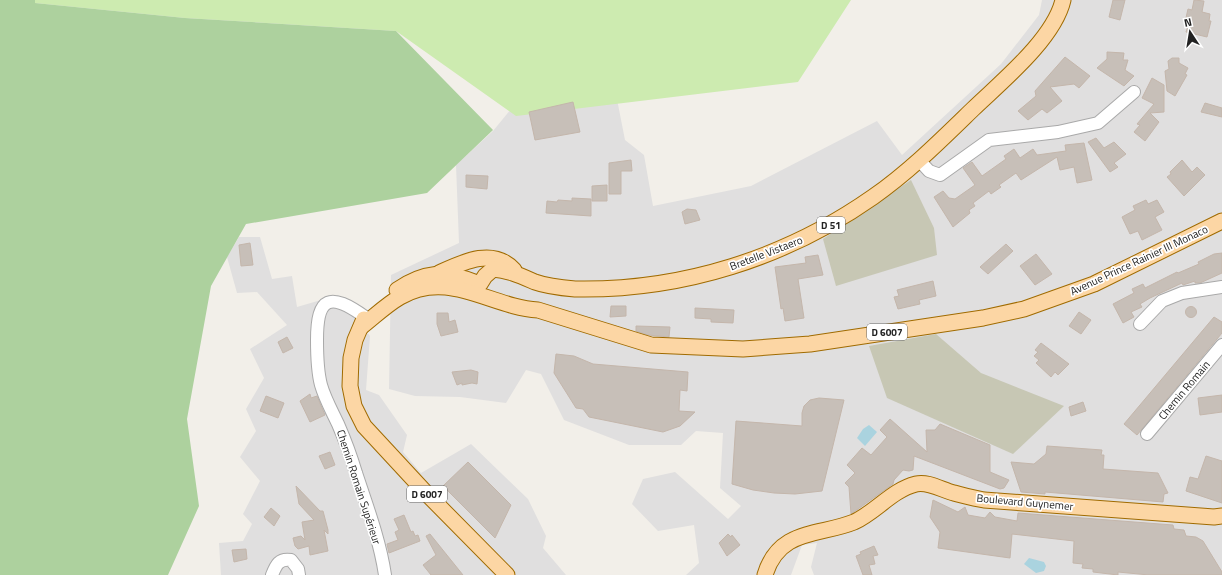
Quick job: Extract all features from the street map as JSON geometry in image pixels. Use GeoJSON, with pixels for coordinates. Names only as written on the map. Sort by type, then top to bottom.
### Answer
{"type":"FeatureCollection","features":[{"type":"Feature","properties":{"kind":"main road","name":"Bretelle Vistaero"},"geometry":{"type":"LineString","coordinates":[[471,285],[493,269],[518,274],[536,282],[573,289],[619,288],[666,282],[713,273],[755,260],[795,243],[835,223],[875,196],[919,160],[1010,74],[1037,45],[1060,10],[1063,0]]}},
{"type":"Feature","properties":{"kind":"main road","name":"Avenue Prince Rainier III Monaco"},"geometry":{"type":"LineString","coordinates":[[507,575],[427,494],[368,431],[354,406],[350,386],[351,358],[355,340],[374,305],[402,286],[438,273],[452,274],[471,285],[528,303],[538,310],[651,345],[743,349],[810,344],[983,318],[1024,309],[1094,284],[1222,221]]}},
{"type":"Feature","properties":{"kind":"main road","name":"Bretelle Vistaero"},"geometry":{"type":"LineString","coordinates":[[438,273],[474,260],[493,257],[510,265],[518,274]]}},
{"type":"Feature","properties":{"kind":"main road"},"geometry":{"type":"LineString","coordinates":[[471,285],[474,260]]}},
{"type":"Feature","properties":{"kind":"main road","name":"Avenue Prince Rainier III Monaco"},"geometry":{"type":"LineString","coordinates":[[365,322],[400,296],[426,288],[444,286],[460,288],[471,285]]}},
{"type":"Feature","properties":{"kind":"main road","name":"Boulevard Guynemer"},"geometry":{"type":"LineString","coordinates":[[765,575],[772,560],[780,550],[795,538],[810,532],[853,522],[903,489],[917,484],[931,485],[953,493],[984,500],[1214,517],[1222,516]]}},
{"type":"Feature","properties":{"kind":"street"},"geometry":{"type":"LineString","coordinates":[[919,160],[929,171],[940,175],[989,140],[1058,132],[1098,123],[1134,92]]}},
{"type":"Feature","properties":{"kind":"street"},"geometry":{"type":"LineString","coordinates":[[1140,324],[1162,301],[1182,293],[1222,286]]}},
{"type":"Feature","properties":{"kind":"street","name":"Chemin Romain Supérieur"},"geometry":{"type":"LineString","coordinates":[[365,322],[351,307],[339,302],[328,303],[320,310],[317,321],[317,367],[327,402],[348,448],[361,486],[385,575]]}},
{"type":"Feature","properties":{"kind":"street","name":"Chemin Romain"},"geometry":{"type":"LineString","coordinates":[[1147,434],[1222,345]]}},
{"type":"Feature","properties":{"kind":"street"},"geometry":{"type":"LineString","coordinates":[[272,575],[278,561],[284,559],[291,560],[298,569],[299,575]]}},
{"type":"Feature","properties":{"kind":"shaded area"},"geometry":{"type":"Polygon","coordinates":[[[1042,0],[1222,0],[1222,575],[814,575],[811,567],[817,543],[802,545],[791,575],[686,575],[699,563],[694,525],[658,531],[632,504],[643,479],[675,472],[728,519],[741,506],[720,488],[723,433],[696,431],[681,445],[629,445],[564,420],[541,374],[526,370],[506,403],[460,397],[415,396],[389,389],[391,275],[459,243],[456,165],[493,131],[521,97],[613,79],[625,140],[644,155],[653,206],[751,186],[877,121],[902,155],[1001,64],[1039,15],[1042,0]]]}},
{"type":"Feature","properties":{"kind":"shaded area"},"geometry":{"type":"Polygon","coordinates":[[[911,180],[934,228],[937,255],[836,286],[823,239],[911,180]]]}},
{"type":"Feature","properties":{"kind":"shaded area"},"geometry":{"type":"Polygon","coordinates":[[[239,237],[260,237],[272,279],[292,276],[297,307],[338,295],[370,336],[366,390],[379,395],[407,435],[403,452],[421,473],[471,444],[528,499],[546,536],[543,548],[566,575],[221,575],[219,543],[243,541],[252,524],[243,514],[260,481],[240,457],[256,431],[246,409],[264,378],[250,349],[287,325],[257,292],[237,293],[227,257],[239,237]]]}},
{"type":"Feature","properties":{"kind":"shaded area"},"geometry":{"type":"Polygon","coordinates":[[[936,334],[981,373],[1064,406],[1013,454],[887,398],[869,346],[936,334]]]}},
{"type":"Feature","properties":{"kind":"green space"},"geometry":{"type":"Polygon","coordinates":[[[0,0],[35,0],[35,3],[185,18],[396,31],[493,130],[427,193],[246,224],[211,286],[187,419],[199,506],[168,575],[0,575],[0,0]]]}},
{"type":"Feature","properties":{"kind":"green space"},"geometry":{"type":"Polygon","coordinates":[[[35,0],[851,0],[798,82],[516,116],[396,31],[185,18],[35,3],[35,0]]]}},
{"type":"Feature","properties":{"kind":"water"},"geometry":{"type":"Polygon","coordinates":[[[869,425],[877,432],[865,446],[857,438],[863,429],[869,425]]]}},
{"type":"Feature","properties":{"kind":"water"},"geometry":{"type":"Polygon","coordinates":[[[1029,558],[1044,562],[1046,566],[1044,571],[1036,573],[1024,564],[1029,558]]]}},
{"type":"Feature","properties":{"kind":"building"},"geometry":{"type":"Polygon","coordinates":[[[1113,0],[1125,0],[1120,20],[1109,17],[1113,0]]]}},
{"type":"Feature","properties":{"kind":"building"},"geometry":{"type":"Polygon","coordinates":[[[1194,0],[1204,1],[1202,12],[1210,14],[1209,21],[1211,21],[1207,37],[1186,32],[1189,23],[1185,22],[1188,9],[1192,10],[1194,0]]]}},
{"type":"Feature","properties":{"kind":"building"},"geometry":{"type":"Polygon","coordinates":[[[1107,52],[1124,53],[1123,60],[1128,60],[1125,70],[1134,76],[1124,86],[1097,68],[1107,59],[1107,52]]]}},
{"type":"Feature","properties":{"kind":"building"},"geometry":{"type":"Polygon","coordinates":[[[1065,57],[1090,76],[1079,88],[1074,84],[1050,87],[1062,101],[1047,113],[1042,109],[1028,120],[1018,111],[1036,96],[1035,91],[1065,57]]]}},
{"type":"Feature","properties":{"kind":"building"},"geometry":{"type":"Polygon","coordinates":[[[1172,58],[1179,58],[1179,63],[1188,68],[1185,74],[1187,75],[1175,96],[1167,91],[1165,71],[1169,69],[1168,61],[1172,58]]]}},
{"type":"Feature","properties":{"kind":"building"},"geometry":{"type":"Polygon","coordinates":[[[1152,78],[1164,85],[1164,112],[1150,113],[1159,122],[1145,141],[1134,132],[1140,125],[1137,124],[1154,104],[1142,98],[1152,78]]]}},
{"type":"Feature","properties":{"kind":"building"},"geometry":{"type":"Polygon","coordinates":[[[573,102],[580,132],[535,140],[529,112],[573,102]]]}},
{"type":"Feature","properties":{"kind":"building"},"geometry":{"type":"Polygon","coordinates":[[[1205,103],[1222,108],[1222,117],[1201,112],[1205,103]]]}},
{"type":"Feature","properties":{"kind":"building"},"geometry":{"type":"Polygon","coordinates":[[[1096,138],[1104,148],[1114,142],[1126,154],[1114,163],[1118,167],[1110,172],[1088,142],[1096,138]]]}},
{"type":"Feature","properties":{"kind":"building"},"geometry":{"type":"Polygon","coordinates":[[[1084,143],[1092,180],[1077,183],[1074,167],[1060,170],[1057,157],[1021,180],[1016,173],[999,185],[1001,187],[991,194],[989,191],[973,203],[975,206],[969,210],[970,213],[953,227],[934,197],[943,191],[949,198],[955,199],[975,185],[963,168],[972,162],[982,176],[1006,159],[1004,156],[1014,149],[1020,158],[1033,149],[1037,155],[1066,151],[1065,145],[1084,143]]]}},
{"type":"Feature","properties":{"kind":"building"},"geometry":{"type":"Polygon","coordinates":[[[631,160],[632,171],[621,171],[621,194],[609,194],[609,163],[631,160]]]}},
{"type":"Feature","properties":{"kind":"building"},"geometry":{"type":"Polygon","coordinates":[[[1182,160],[1192,172],[1197,167],[1205,175],[1184,196],[1167,177],[1182,160]]]}},
{"type":"Feature","properties":{"kind":"building"},"geometry":{"type":"Polygon","coordinates":[[[466,175],[488,176],[487,189],[466,187],[466,175]]]}},
{"type":"Feature","properties":{"kind":"building"},"geometry":{"type":"Polygon","coordinates":[[[607,185],[607,201],[592,201],[592,186],[607,185]]]}},
{"type":"Feature","properties":{"kind":"building"},"geometry":{"type":"Polygon","coordinates":[[[572,198],[591,199],[591,216],[546,213],[547,201],[572,201],[572,198]]]}},
{"type":"Feature","properties":{"kind":"building"},"geometry":{"type":"Polygon","coordinates":[[[1146,200],[1148,204],[1157,200],[1164,212],[1155,217],[1162,230],[1142,240],[1138,231],[1130,234],[1122,217],[1135,210],[1133,206],[1146,200]]]}},
{"type":"Feature","properties":{"kind":"building"},"geometry":{"type":"Polygon","coordinates":[[[687,209],[696,210],[700,220],[685,224],[682,212],[687,209]]]}},
{"type":"Feature","properties":{"kind":"building"},"geometry":{"type":"Polygon","coordinates":[[[250,243],[253,265],[241,266],[239,245],[250,243]]]}},
{"type":"Feature","properties":{"kind":"building"},"geometry":{"type":"Polygon","coordinates":[[[1006,244],[1013,251],[988,274],[980,267],[1006,244]]]}},
{"type":"Feature","properties":{"kind":"building"},"geometry":{"type":"Polygon","coordinates":[[[1222,253],[1222,273],[1200,283],[1195,283],[1195,281],[1183,285],[1182,283],[1150,298],[1140,304],[1142,307],[1131,312],[1134,317],[1123,323],[1113,304],[1134,293],[1132,289],[1143,284],[1145,288],[1177,272],[1178,273],[1199,264],[1198,262],[1214,254],[1222,253]]]}},
{"type":"Feature","properties":{"kind":"building"},"geometry":{"type":"Polygon","coordinates":[[[1036,254],[1052,274],[1035,285],[1020,266],[1036,254]]]}},
{"type":"Feature","properties":{"kind":"building"},"geometry":{"type":"Polygon","coordinates":[[[818,255],[823,275],[798,279],[804,318],[785,321],[783,308],[781,309],[775,267],[806,263],[805,257],[818,255]]]}},
{"type":"Feature","properties":{"kind":"building"},"geometry":{"type":"Polygon","coordinates":[[[933,281],[936,296],[919,300],[920,304],[898,309],[894,297],[899,296],[897,290],[933,281]]]}},
{"type":"Feature","properties":{"kind":"building"},"geometry":{"type":"Polygon","coordinates":[[[611,306],[626,306],[626,316],[610,317],[611,306]]]}},
{"type":"Feature","properties":{"kind":"building"},"geometry":{"type":"Polygon","coordinates":[[[1191,306],[1195,308],[1197,312],[1195,316],[1191,318],[1187,316],[1185,312],[1187,308],[1191,306]]]}},
{"type":"Feature","properties":{"kind":"building"},"geometry":{"type":"Polygon","coordinates":[[[695,308],[734,310],[733,323],[711,322],[711,319],[695,318],[695,308]]]}},
{"type":"Feature","properties":{"kind":"building"},"geometry":{"type":"Polygon","coordinates":[[[1079,312],[1091,320],[1081,334],[1069,326],[1079,312]]]}},
{"type":"Feature","properties":{"kind":"building"},"geometry":{"type":"Polygon","coordinates":[[[437,313],[448,313],[449,322],[455,320],[458,332],[441,336],[437,324],[437,313]]]}},
{"type":"Feature","properties":{"kind":"building"},"geometry":{"type":"Polygon","coordinates":[[[1214,317],[1222,322],[1222,333],[1137,435],[1124,424],[1214,317]]]}},
{"type":"Feature","properties":{"kind":"building"},"geometry":{"type":"Polygon","coordinates":[[[636,326],[670,327],[669,337],[648,335],[636,331],[636,326]]]}},
{"type":"Feature","properties":{"kind":"building"},"geometry":{"type":"Polygon","coordinates":[[[287,337],[293,348],[283,353],[278,342],[287,337]]]}},
{"type":"Feature","properties":{"kind":"building"},"geometry":{"type":"Polygon","coordinates":[[[1041,343],[1069,364],[1058,375],[1055,372],[1051,377],[1036,363],[1039,360],[1034,356],[1038,352],[1035,350],[1041,343]]]}},
{"type":"Feature","properties":{"kind":"building"},"geometry":{"type":"Polygon","coordinates":[[[556,354],[574,356],[593,364],[688,372],[687,391],[680,390],[679,411],[695,412],[680,426],[663,432],[589,417],[583,409],[576,408],[554,373],[556,354]]]}},
{"type":"Feature","properties":{"kind":"building"},"geometry":{"type":"Polygon","coordinates":[[[471,370],[478,372],[477,384],[472,383],[462,385],[462,383],[457,385],[452,372],[471,370]]]}},
{"type":"Feature","properties":{"kind":"building"},"geometry":{"type":"Polygon","coordinates":[[[310,394],[311,398],[317,396],[325,415],[310,422],[300,401],[310,394]]]}},
{"type":"Feature","properties":{"kind":"building"},"geometry":{"type":"Polygon","coordinates":[[[1222,395],[1222,412],[1200,415],[1198,398],[1222,395]]]}},
{"type":"Feature","properties":{"kind":"building"},"geometry":{"type":"Polygon","coordinates":[[[266,396],[284,403],[278,418],[260,411],[266,396]]]}},
{"type":"Feature","properties":{"kind":"building"},"geometry":{"type":"Polygon","coordinates":[[[819,398],[844,400],[822,491],[795,494],[774,493],[753,490],[732,484],[736,421],[802,426],[802,413],[804,406],[810,400],[819,398]]]}},
{"type":"Feature","properties":{"kind":"building"},"geometry":{"type":"Polygon","coordinates":[[[1083,402],[1086,411],[1071,416],[1069,407],[1083,402]]]}},
{"type":"Feature","properties":{"kind":"building"},"geometry":{"type":"Polygon","coordinates":[[[890,419],[927,452],[926,430],[935,430],[940,424],[990,445],[990,472],[1009,480],[1004,488],[1000,489],[914,456],[913,470],[903,470],[894,480],[893,484],[851,514],[849,487],[845,483],[855,473],[847,465],[862,448],[871,455],[887,437],[880,430],[890,419]]]}},
{"type":"Feature","properties":{"kind":"building"},"geometry":{"type":"Polygon","coordinates":[[[1047,446],[1102,450],[1101,455],[1104,455],[1103,469],[1158,473],[1168,493],[1164,494],[1163,502],[1045,492],[1045,494],[1021,492],[1011,462],[1034,464],[1046,454],[1047,446]]]}},
{"type":"Feature","properties":{"kind":"building"},"geometry":{"type":"Polygon","coordinates":[[[330,452],[335,465],[325,469],[319,456],[330,452]]]}},
{"type":"Feature","properties":{"kind":"building"},"geometry":{"type":"Polygon","coordinates":[[[1206,456],[1222,461],[1222,503],[1186,491],[1190,477],[1198,479],[1206,456]]]}},
{"type":"Feature","properties":{"kind":"building"},"geometry":{"type":"Polygon","coordinates":[[[468,462],[511,505],[495,538],[443,486],[468,462]]]}},
{"type":"Feature","properties":{"kind":"building"},"geometry":{"type":"Polygon","coordinates":[[[296,486],[320,511],[323,511],[328,530],[328,534],[324,530],[328,551],[310,555],[309,546],[298,549],[295,546],[293,538],[301,536],[305,540],[302,522],[314,520],[299,504],[296,486]]]}},
{"type":"Feature","properties":{"kind":"building"},"geometry":{"type":"Polygon","coordinates":[[[933,500],[958,512],[965,507],[968,515],[985,518],[990,512],[995,517],[1017,521],[1018,513],[1173,525],[1174,529],[1184,530],[1186,536],[1196,537],[1203,541],[1222,572],[1222,575],[1149,575],[1118,572],[1118,575],[1093,572],[1093,569],[1082,568],[1083,564],[1073,563],[1074,541],[1012,534],[1010,558],[938,548],[940,532],[930,517],[933,500]]]}},
{"type":"Feature","properties":{"kind":"building"},"geometry":{"type":"Polygon","coordinates":[[[271,508],[280,516],[274,526],[264,517],[271,508]]]}},
{"type":"Feature","properties":{"kind":"building"},"geometry":{"type":"Polygon","coordinates":[[[404,515],[411,532],[413,531],[415,536],[418,535],[420,541],[389,553],[387,544],[398,540],[395,532],[399,530],[394,519],[404,515]]]}},
{"type":"Feature","properties":{"kind":"building"},"geometry":{"type":"Polygon","coordinates":[[[430,534],[463,575],[431,575],[423,565],[436,555],[426,536],[430,534]]]}},
{"type":"Feature","properties":{"kind":"building"},"geometry":{"type":"Polygon","coordinates":[[[728,534],[731,537],[732,535],[740,545],[727,556],[719,543],[728,534]]]}},
{"type":"Feature","properties":{"kind":"building"},"geometry":{"type":"Polygon","coordinates":[[[874,546],[878,555],[873,556],[875,564],[869,565],[872,575],[863,575],[856,556],[861,554],[860,552],[874,546]]]}},
{"type":"Feature","properties":{"kind":"building"},"geometry":{"type":"Polygon","coordinates":[[[246,549],[247,559],[234,562],[232,550],[246,549]]]}}]}
